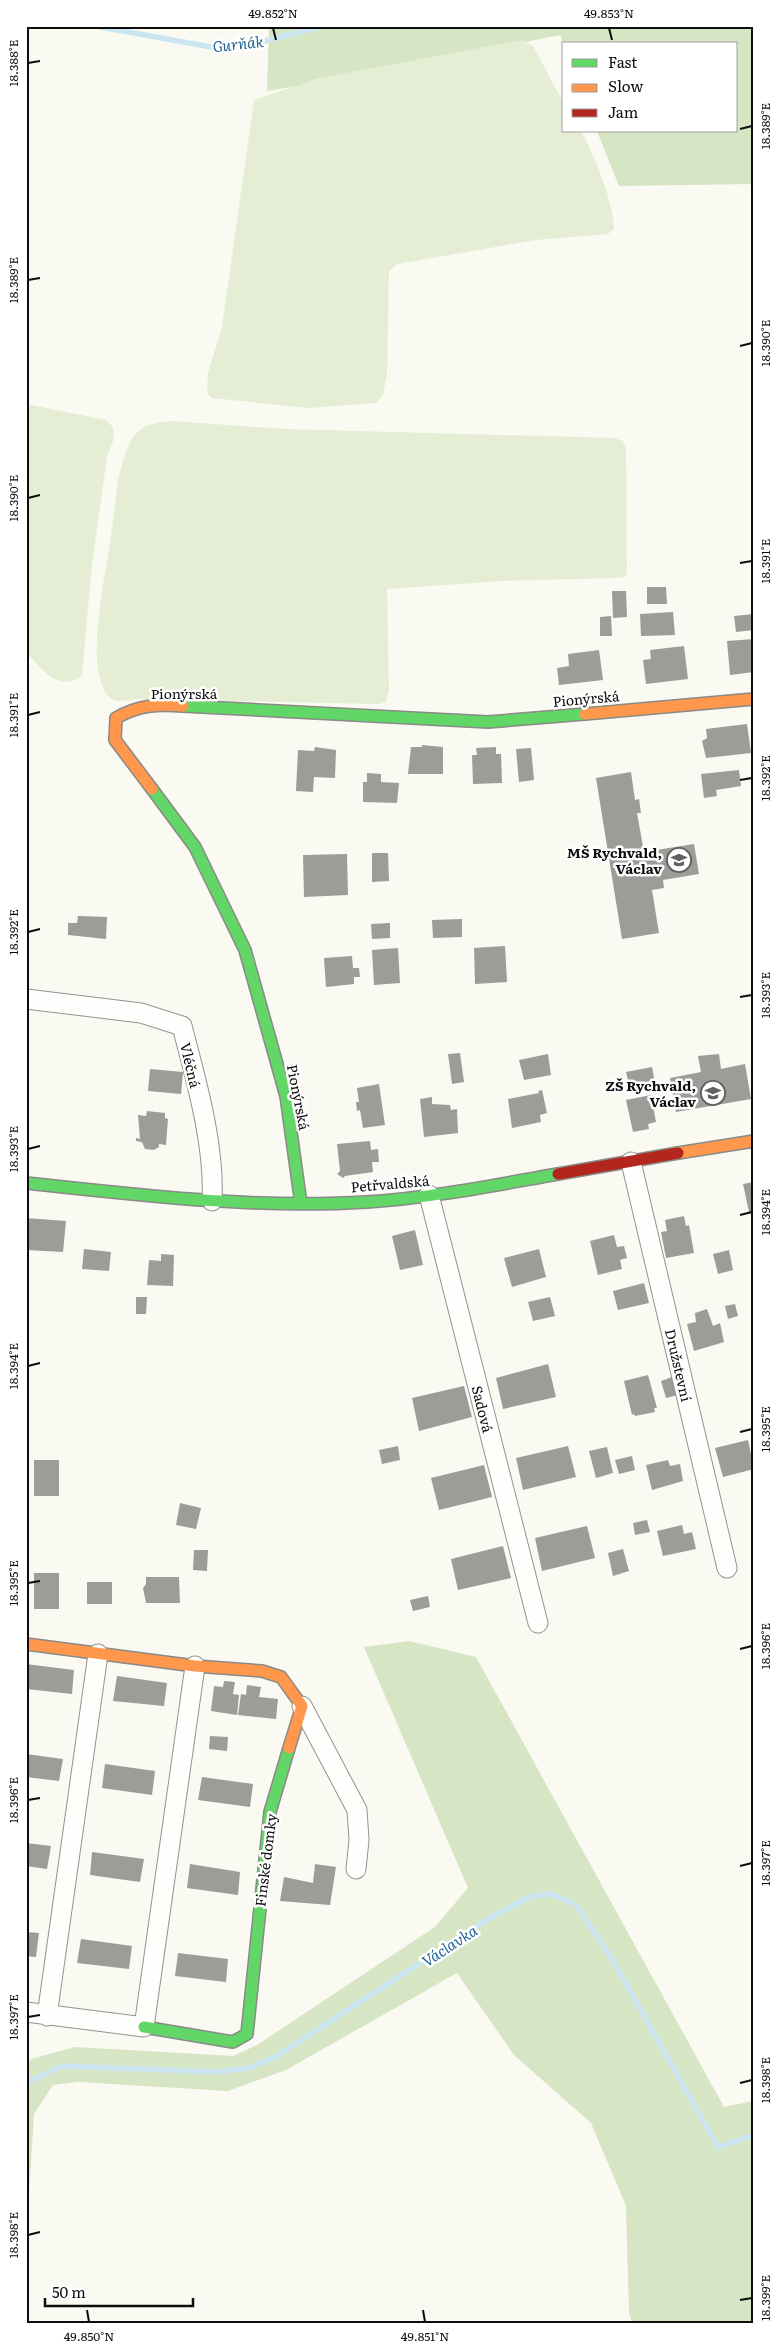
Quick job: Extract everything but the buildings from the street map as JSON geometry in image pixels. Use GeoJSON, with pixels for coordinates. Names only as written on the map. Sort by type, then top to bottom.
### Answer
{"type":"FeatureCollection","features":[{"type":"Feature","properties":{"kind":"street","name":"Pionýrská"},"geometry":{"type":"LineString","coordinates":[[301,1204],[286,1096],[245,950],[195,847],[115,740],[116,718],[127,712],[155,704],[488,722],[754,699]]}},
{"type":"Feature","properties":{"kind":"street","name":"Vléčná"},"geometry":{"type":"LineString","coordinates":[[26,999],[141,1013],[182,1026],[194,1075],[210,1158],[212,1201]]}},
{"type":"Feature","properties":{"kind":"street","name":"Petřvaldská"},"geometry":{"type":"LineString","coordinates":[[26,1183],[212,1201],[301,1204],[367,1202],[429,1195],[754,1141]]}},
{"type":"Feature","properties":{"kind":"street","name":"Družstevní"},"geometry":{"type":"LineString","coordinates":[[631,1162],[728,1568]]}},
{"type":"Feature","properties":{"kind":"street","name":"Sadová"},"geometry":{"type":"LineString","coordinates":[[429,1195],[538,1622]]}},
{"type":"Feature","properties":{"kind":"street"},"geometry":{"type":"LineString","coordinates":[[26,1644],[195,1666],[262,1672],[281,1677],[302,1706],[356,1810],[359,1840],[356,1869]]}},
{"type":"Feature","properties":{"kind":"street"},"geometry":{"type":"LineString","coordinates":[[47,2016],[98,1654]]}},
{"type":"Feature","properties":{"kind":"street"},"geometry":{"type":"LineString","coordinates":[[144,2027],[195,1666]]}},
{"type":"Feature","properties":{"kind":"street","name":"Finské domky"},"geometry":{"type":"LineString","coordinates":[[26,2012],[144,2027],[233,2042],[247,2034],[270,1812],[302,1706]]}},
{"type":"Feature","properties":{"kind":"green space"},"geometry":{"type":"Polygon","coordinates":[[[269,26],[754,26],[754,184],[619,186],[597,132],[738,132],[738,42],[563,42],[560,35],[525,42],[523,40],[316,79],[297,86],[267,91],[269,26]]]}},
{"type":"Feature","properties":{"kind":"green space"},"geometry":{"type":"Polygon","coordinates":[[[523,40],[533,46],[562,100],[562,132],[582,132],[586,141],[607,192],[614,229],[608,234],[536,240],[397,264],[389,271],[387,375],[383,395],[376,403],[308,408],[212,398],[207,393],[208,373],[222,327],[254,100],[316,79],[523,40]]]}},
{"type":"Feature","properties":{"kind":"green space"},"geometry":{"type":"Polygon","coordinates":[[[26,404],[106,420],[113,427],[114,438],[107,457],[92,564],[82,676],[73,681],[65,682],[51,676],[26,652],[26,404]]]}},
{"type":"Feature","properties":{"kind":"green space"},"geometry":{"type":"Polygon","coordinates":[[[172,421],[286,429],[614,438],[623,441],[626,449],[627,574],[624,577],[617,578],[502,581],[387,589],[389,690],[386,702],[379,704],[135,699],[121,701],[111,699],[100,680],[97,645],[101,598],[120,474],[127,450],[135,434],[149,425],[172,421]]]}},
{"type":"Feature","properties":{"kind":"green space"},"geometry":{"type":"Polygon","coordinates":[[[409,1641],[476,1657],[724,2107],[754,2101],[754,2324],[633,2324],[629,2314],[626,2206],[591,2123],[514,2055],[457,1973],[286,2070],[228,2091],[79,2082],[53,2085],[34,2114],[26,2242],[26,2065],[31,2059],[75,2047],[233,2056],[257,2045],[435,1927],[468,1888],[364,1647],[409,1641]]]}},
{"type":"Feature","properties":{"kind":"waterway","name":"Gurňák"},"geometry":{"type":"LineString","coordinates":[[95,26],[211,47],[253,44],[322,26]]}},
{"type":"Feature","properties":{"kind":"waterway","name":"Václavka"},"geometry":{"type":"LineString","coordinates":[[26,2083],[62,2066],[216,2072],[249,2068],[275,2057],[491,1917],[529,1897],[551,1894],[576,1905],[612,1959],[718,2147],[754,2135]]}},
{"type":"Feature","properties":{"kind":"traffic: fast"},"geometry":{"type":"LineString","coordinates":[[183,706],[488,722],[585,714]]}},
{"type":"Feature","properties":{"kind":"traffic: fast"},"geometry":{"type":"LineString","coordinates":[[152,789],[195,847],[245,950],[286,1096],[301,1204]]}},
{"type":"Feature","properties":{"kind":"traffic: fast"},"geometry":{"type":"LineString","coordinates":[[26,1183],[196,1200],[324,1204],[367,1202],[463,1191],[558,1174]]}},
{"type":"Feature","properties":{"kind":"traffic: fast"},"geometry":{"type":"LineString","coordinates":[[144,2027],[233,2042],[247,2034],[270,1812],[289,1748]]}},
{"type":"Feature","properties":{"kind":"traffic: slow"},"geometry":{"type":"LineString","coordinates":[[585,714],[754,699]]}},
{"type":"Feature","properties":{"kind":"traffic: slow"},"geometry":{"type":"LineString","coordinates":[[152,789],[115,740],[116,718],[133,710],[148,706],[183,706]]}},
{"type":"Feature","properties":{"kind":"traffic: slow"},"geometry":{"type":"LineString","coordinates":[[678,1153],[754,1141]]}},
{"type":"Feature","properties":{"kind":"traffic: slow"},"geometry":{"type":"LineString","coordinates":[[26,1644],[195,1666],[262,1671],[281,1677],[302,1706],[289,1748]]}},
{"type":"Feature","properties":{"kind":"traffic: jam"},"geometry":{"type":"LineString","coordinates":[[558,1174],[678,1153]]}},
{"type":"Feature","properties":{"kind":"place","name":"MŠ Rychvald, Václav"},"geometry":{"type":"Point","coordinates":[679,860]}},
{"type":"Feature","properties":{"kind":"place","name":"ZŠ Rychvald, Václav"},"geometry":{"type":"Point","coordinates":[713,1093]}}]}
